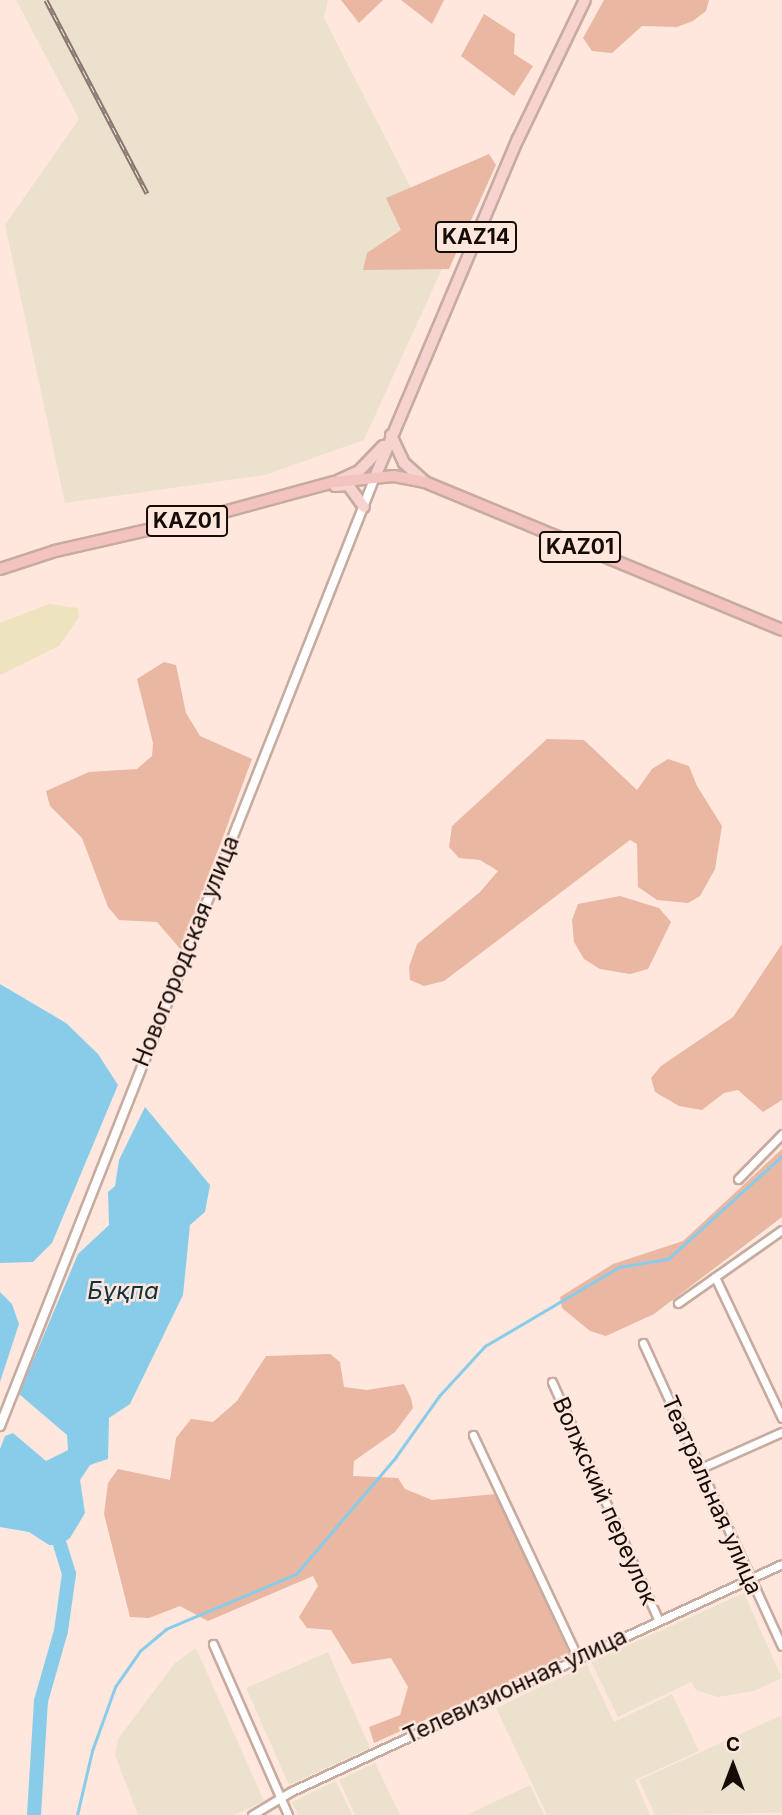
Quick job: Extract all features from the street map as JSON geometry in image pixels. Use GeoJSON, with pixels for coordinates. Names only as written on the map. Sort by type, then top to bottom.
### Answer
{"type":"FeatureCollection","features":[{"type":"Feature","properties":{"kind":"highway","name":"KAZ01"},"geometry":{"type":"LineString","coordinates":[[0,569],[54,551],[334,482],[375,477]]}},
{"type":"Feature","properties":{"kind":"highway","name":"KАZ01"},"geometry":{"type":"LineString","coordinates":[[375,477],[425,482],[782,630]]}},
{"type":"Feature","properties":{"kind":"main road","name":"KAZ14"},"geometry":{"type":"LineString","coordinates":[[375,477],[522,131],[585,0]]}},
{"type":"Feature","properties":{"kind":"main road"},"geometry":{"type":"LineString","coordinates":[[334,482],[359,471],[391,435],[404,463],[425,482]]}},
{"type":"Feature","properties":{"kind":"main road"},"geometry":{"type":"LineString","coordinates":[[319,486],[348,485],[364,507]]}},
{"type":"Feature","properties":{"kind":"street","name":"Новогородская улица"},"geometry":{"type":"LineString","coordinates":[[0,1426],[375,477]]}},
{"type":"Feature","properties":{"kind":"street"},"geometry":{"type":"LineString","coordinates":[[738,1179],[782,1134]]}},
{"type":"Feature","properties":{"kind":"street"},"geometry":{"type":"LineString","coordinates":[[678,1304],[782,1230]]}},
{"type":"Feature","properties":{"kind":"street"},"geometry":{"type":"LineString","coordinates":[[715,1277],[782,1418]]}},
{"type":"Feature","properties":{"kind":"street","name":"Театральная улица"},"geometry":{"type":"LineString","coordinates":[[643,1343],[782,1646]]}},
{"type":"Feature","properties":{"kind":"street","name":"Волжский переулок"},"geometry":{"type":"LineString","coordinates":[[552,1382],[658,1619]]}},
{"type":"Feature","properties":{"kind":"street"},"geometry":{"type":"LineString","coordinates":[[701,1468],[782,1432]]}},
{"type":"Feature","properties":{"kind":"street"},"geometry":{"type":"LineString","coordinates":[[473,1435],[577,1656]]}},
{"type":"Feature","properties":{"kind":"street","name":"Телевизионная улица"},"geometry":{"type":"LineString","coordinates":[[252,1815],[577,1656],[782,1564]]}},
{"type":"Feature","properties":{"kind":"street"},"geometry":{"type":"LineString","coordinates":[[213,1644],[288,1815]]}},
{"type":"Feature","properties":{"kind":"shaded area"},"geometry":{"type":"Polygon","coordinates":[[[16,0],[328,0],[324,18],[447,258],[364,440],[265,475],[65,503],[5,225],[79,119],[16,0]]]}},
{"type":"Feature","properties":{"kind":"shaded area"},"geometry":{"type":"Polygon","coordinates":[[[341,0],[383,0],[359,23],[341,0]]]}},
{"type":"Feature","properties":{"kind":"shaded area"},"geometry":{"type":"Polygon","coordinates":[[[401,0],[444,0],[432,24],[401,0]]]}},
{"type":"Feature","properties":{"kind":"shaded area"},"geometry":{"type":"Polygon","coordinates":[[[604,0],[709,0],[706,11],[693,21],[677,27],[642,26],[612,53],[592,51],[583,38],[604,0]]]}},
{"type":"Feature","properties":{"kind":"shaded area"},"geometry":{"type":"Polygon","coordinates":[[[484,14],[515,34],[514,54],[533,66],[514,96],[461,56],[484,14]]]}},
{"type":"Feature","properties":{"kind":"shaded area"},"geometry":{"type":"Polygon","coordinates":[[[489,154],[496,165],[449,269],[363,270],[367,253],[401,230],[386,198],[489,154]]]}},
{"type":"Feature","properties":{"kind":"shaded area"},"geometry":{"type":"Polygon","coordinates":[[[164,662],[176,665],[186,713],[200,736],[252,759],[181,950],[157,922],[119,920],[108,907],[82,838],[50,806],[46,791],[89,772],[137,769],[152,756],[153,743],[137,679],[164,662]]]}},
{"type":"Feature","properties":{"kind":"shaded area"},"geometry":{"type":"Polygon","coordinates":[[[547,739],[584,740],[637,790],[652,769],[668,759],[689,766],[697,786],[722,826],[715,869],[700,896],[688,903],[657,900],[638,887],[637,844],[630,840],[444,981],[424,986],[410,980],[409,967],[417,944],[480,892],[498,871],[480,860],[459,858],[449,847],[452,826],[547,739]]]}},
{"type":"Feature","properties":{"kind":"shaded area"},"geometry":{"type":"Polygon","coordinates":[[[620,896],[659,908],[671,922],[648,969],[630,974],[600,969],[584,959],[574,942],[572,920],[578,904],[620,896]]]}},
{"type":"Feature","properties":{"kind":"shaded area"},"geometry":{"type":"Polygon","coordinates":[[[782,944],[782,1100],[763,1112],[738,1090],[724,1093],[702,1110],[679,1106],[655,1092],[651,1078],[661,1066],[733,1017],[782,944]]]}},
{"type":"Feature","properties":{"kind":"shaded area"},"geometry":{"type":"Polygon","coordinates":[[[782,1149],[782,1217],[654,1314],[606,1336],[590,1331],[562,1308],[560,1297],[613,1264],[683,1241],[782,1149]]]}},
{"type":"Feature","properties":{"kind":"shaded area"},"geometry":{"type":"Polygon","coordinates":[[[330,1354],[340,1362],[344,1387],[367,1390],[404,1384],[413,1408],[395,1432],[354,1461],[353,1476],[398,1478],[405,1489],[432,1500],[496,1494],[570,1655],[374,1743],[369,1727],[400,1715],[408,1687],[391,1658],[352,1664],[331,1630],[307,1628],[299,1617],[318,1586],[313,1576],[208,1621],[180,1606],[149,1618],[130,1617],[104,1514],[108,1483],[118,1469],[170,1480],[176,1438],[191,1419],[213,1422],[237,1401],[266,1356],[330,1354]]]}},
{"type":"Feature","properties":{"kind":"shaded area"},"geometry":{"type":"Polygon","coordinates":[[[744,1593],[782,1678],[754,1691],[718,1697],[696,1690],[691,1682],[618,1717],[591,1662],[744,1593]]]}},
{"type":"Feature","properties":{"kind":"shaded area"},"geometry":{"type":"Polygon","coordinates":[[[196,1648],[264,1801],[234,1815],[138,1815],[115,1755],[118,1739],[175,1663],[196,1648]]]}},
{"type":"Feature","properties":{"kind":"shaded area"},"geometry":{"type":"Polygon","coordinates":[[[328,1652],[370,1748],[289,1785],[246,1688],[328,1652]]]}},
{"type":"Feature","properties":{"kind":"shaded area"},"geometry":{"type":"Polygon","coordinates":[[[587,1665],[614,1722],[672,1694],[699,1751],[635,1780],[650,1815],[547,1815],[496,1708],[587,1665]]]}},
{"type":"Feature","properties":{"kind":"shaded area"},"geometry":{"type":"Polygon","coordinates":[[[782,1715],[782,1813],[655,1815],[639,1780],[782,1715]]]}},
{"type":"Feature","properties":{"kind":"shaded area"},"geometry":{"type":"Polygon","coordinates":[[[375,1763],[400,1815],[355,1815],[339,1780],[375,1763]]]}},
{"type":"Feature","properties":{"kind":"shaded area"},"geometry":{"type":"Polygon","coordinates":[[[336,1781],[352,1815],[298,1815],[292,1802],[336,1781]]]}},
{"type":"Feature","properties":{"kind":"shaded area"},"geometry":{"type":"Polygon","coordinates":[[[530,1785],[544,1815],[467,1815],[530,1785]]]}},
{"type":"Feature","properties":{"kind":"sand"},"geometry":{"type":"Polygon","coordinates":[[[49,604],[78,608],[79,617],[59,646],[0,675],[0,623],[49,604]]]}},
{"type":"Feature","properties":{"kind":"water"},"geometry":{"type":"Polygon","coordinates":[[[0,984],[66,1023],[98,1054],[118,1085],[52,1243],[33,1262],[0,1263],[0,984]]]}},
{"type":"Feature","properties":{"kind":"water","name":"Бұқпа"},"geometry":{"type":"Polygon","coordinates":[[[145,1107],[210,1185],[205,1212],[190,1225],[183,1295],[130,1404],[109,1418],[108,1459],[90,1465],[80,1480],[85,1513],[70,1538],[60,1545],[49,1545],[29,1532],[0,1527],[0,1449],[5,1436],[13,1433],[46,1461],[68,1450],[67,1435],[19,1394],[78,1254],[109,1225],[108,1192],[115,1186],[119,1160],[145,1107]]]}},
{"type":"Feature","properties":{"kind":"water"},"geometry":{"type":"Polygon","coordinates":[[[0,1292],[12,1304],[19,1324],[0,1382],[0,1292]]]}},
{"type":"Feature","properties":{"kind":"waterway"},"geometry":{"type":"LineString","coordinates":[[77,1815],[92,1751],[115,1687],[140,1651],[166,1629],[296,1574],[395,1458],[439,1396],[485,1346],[619,1267],[668,1259],[782,1156]]}},
{"type":"Feature","properties":{"kind":"waterway","name":"Бұқпа"},"geometry":{"type":"LineString","coordinates":[[34,1815],[41,1701],[61,1631],[69,1574],[60,1545]]}},
{"type":"Feature","properties":{"kind":"railway"},"geometry":{"type":"LineString","coordinates":[[46,0],[147,193]]}}]}
